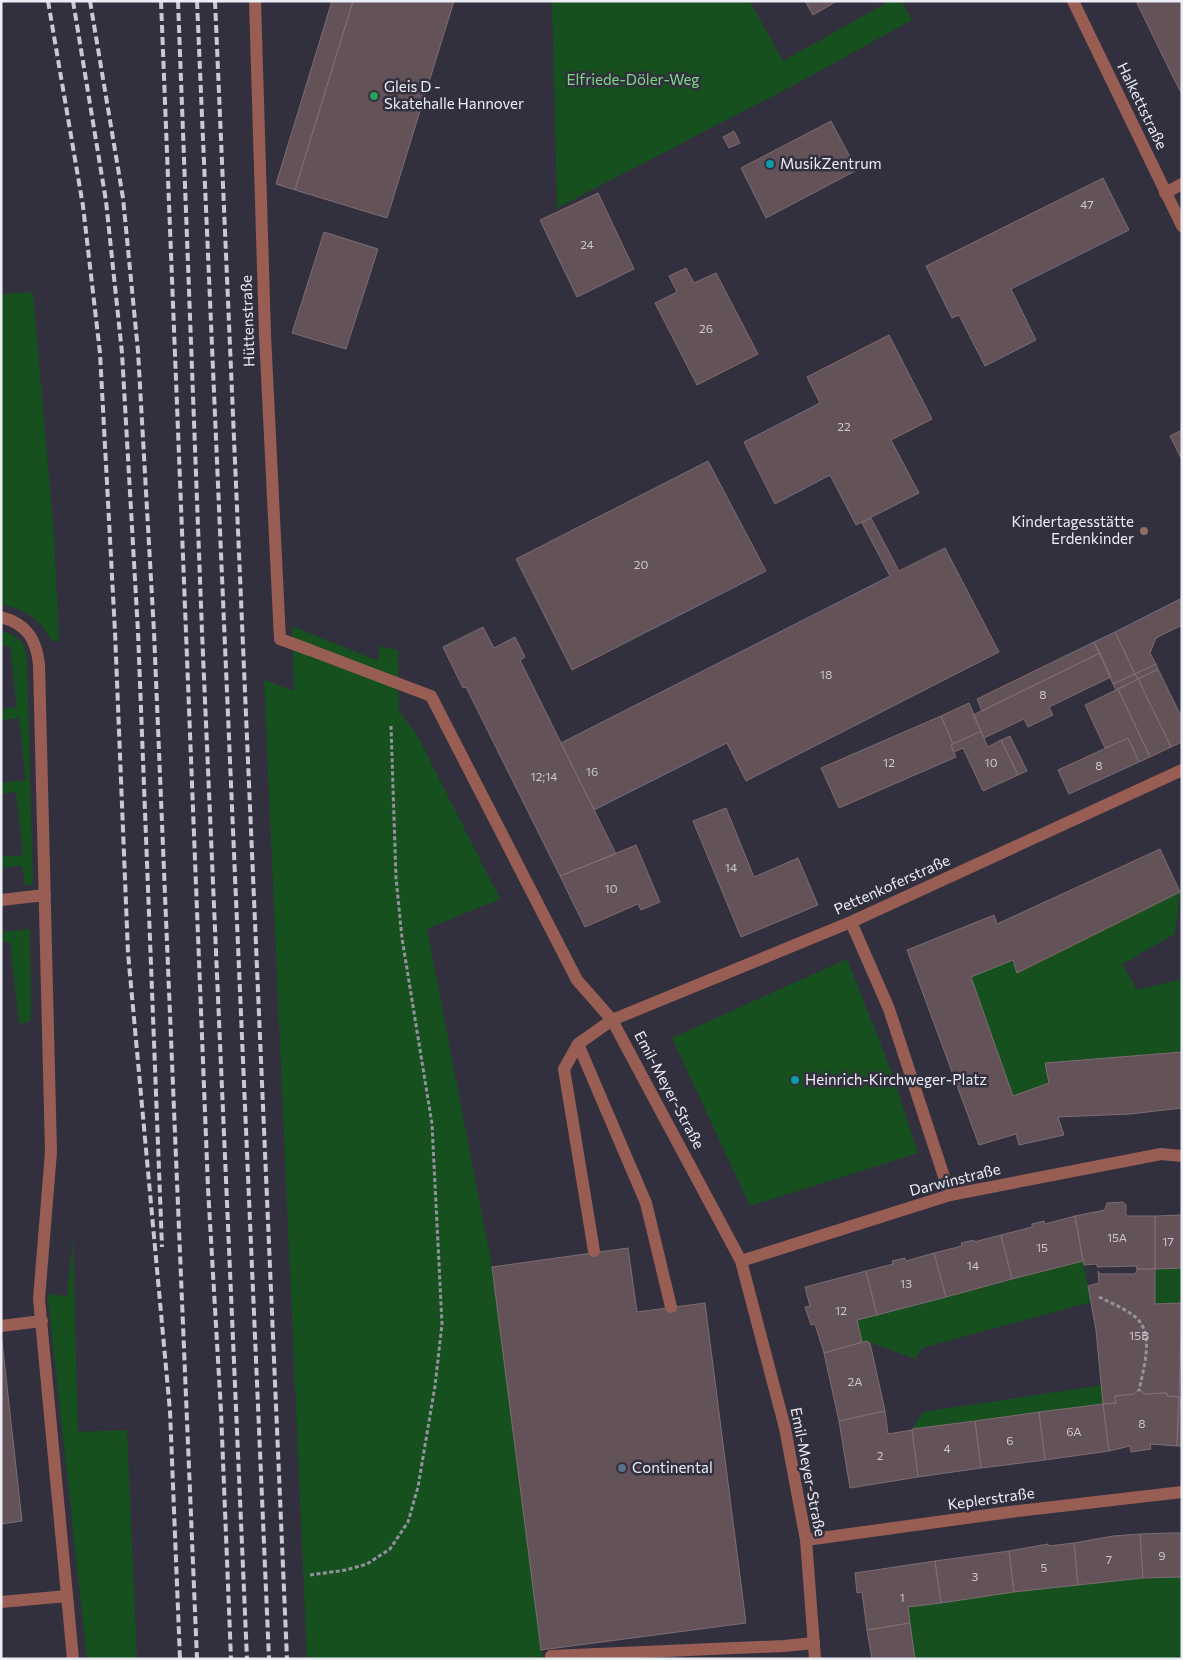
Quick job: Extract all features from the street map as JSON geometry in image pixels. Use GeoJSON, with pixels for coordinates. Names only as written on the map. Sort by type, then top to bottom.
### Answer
{"type":"FeatureCollection","features":[{"type":"Feature","properties":{"kind":"street","name":"Hüttenstraße"},"geometry":{"type":"LineString","coordinates":[[255,1],[264,335],[280,639]]}},
{"type":"Feature","properties":{"kind":"street","name":"Halkettstraße"},"geometry":{"type":"LineString","coordinates":[[1073,1],[1182,226]]}},
{"type":"Feature","properties":{"kind":"street"},"geometry":{"type":"LineString","coordinates":[[1165,192],[1182,184]]}},
{"type":"Feature","properties":{"kind":"street"},"geometry":{"type":"LineString","coordinates":[[1,617],[22,626],[30,633],[37,646],[51,1152],[39,1299],[73,1659]]}},
{"type":"Feature","properties":{"kind":"street","name":"Emil-Meyer-Straße"},"geometry":{"type":"LineString","coordinates":[[280,639],[431,696],[576,980],[612,1020],[741,1261],[785,1428],[806,1540],[815,1659]]}},
{"type":"Feature","properties":{"kind":"street","name":"Pettenkoferstraße"},"geometry":{"type":"LineString","coordinates":[[578,1044],[612,1020],[852,922],[1182,770]]}},
{"type":"Feature","properties":{"kind":"street"},"geometry":{"type":"LineString","coordinates":[[1,900],[45,895]]}},
{"type":"Feature","properties":{"kind":"street"},"geometry":{"type":"LineString","coordinates":[[852,922],[889,1009],[950,1195]]}},
{"type":"Feature","properties":{"kind":"street"},"geometry":{"type":"LineString","coordinates":[[578,1044],[564,1069],[594,1251]]}},
{"type":"Feature","properties":{"kind":"street"},"geometry":{"type":"LineString","coordinates":[[578,1044],[646,1203],[670,1307]]}},
{"type":"Feature","properties":{"kind":"street","name":"Darwinstraße"},"geometry":{"type":"LineString","coordinates":[[741,1261],[950,1195],[1161,1154],[1182,1156]]}},
{"type":"Feature","properties":{"kind":"street"},"geometry":{"type":"LineString","coordinates":[[1,1326],[42,1321]]}},
{"type":"Feature","properties":{"kind":"street","name":"Keplerstraße"},"geometry":{"type":"LineString","coordinates":[[806,1540],[1010,1512],[1182,1492]]}},
{"type":"Feature","properties":{"kind":"street"},"geometry":{"type":"LineString","coordinates":[[1,1602],[67,1596]]}},
{"type":"Feature","properties":{"kind":"street"},"geometry":{"type":"LineString","coordinates":[[551,1656],[784,1646],[814,1643]]}},
{"type":"Feature","properties":{"kind":"path"},"geometry":{"type":"LineString","coordinates":[[310,1575],[346,1570],[367,1564],[390,1549],[408,1522],[418,1487],[435,1386],[442,1324],[432,1124],[402,938],[396,878],[392,726]]}},
{"type":"Feature","properties":{"kind":"path"},"geometry":{"type":"LineString","coordinates":[[1099,1297],[1136,1317],[1144,1329],[1147,1349],[1139,1391]]}},
{"type":"Feature","properties":{"kind":"green space","name":"Elfriede-Döler-Weg"},"geometry":{"type":"Polygon","coordinates":[[[552,1],[750,1],[783,61],[890,1],[901,1],[912,20],[796,84],[557,208],[552,1]]]}},
{"type":"Feature","properties":{"kind":"green space"},"geometry":{"type":"Polygon","coordinates":[[[33,292],[54,535],[59,641],[52,641],[42,626],[25,612],[1,604],[1,294],[33,292]]]}},
{"type":"Feature","properties":{"kind":"green space"},"geometry":{"type":"Polygon","coordinates":[[[292,626],[378,661],[380,646],[398,650],[399,711],[417,735],[500,899],[427,929],[492,1267],[543,1659],[307,1659],[264,680],[294,691],[292,626]]]}},
{"type":"Feature","properties":{"kind":"green space"},"geometry":{"type":"Polygon","coordinates":[[[1,631],[11,634],[22,643],[27,657],[33,885],[25,885],[22,866],[1,868],[1,857],[23,855],[16,792],[1,794],[1,783],[26,780],[19,718],[1,720],[1,709],[17,707],[10,646],[1,646],[1,631]]]}},
{"type":"Feature","properties":{"kind":"green space"},"geometry":{"type":"Polygon","coordinates":[[[1180,892],[1175,934],[1122,964],[1137,990],[1182,979],[1182,1052],[1045,1063],[1049,1083],[1013,1096],[971,977],[1013,960],[1018,973],[1180,892]]]}},
{"type":"Feature","properties":{"kind":"green space"},"geometry":{"type":"Polygon","coordinates":[[[30,929],[31,1021],[19,1024],[10,942],[1,942],[1,932],[30,929]]]}},
{"type":"Feature","properties":{"kind":"green space"},"geometry":{"type":"Polygon","coordinates":[[[847,959],[892,1073],[918,1153],[750,1206],[672,1038],[847,959]]]}},
{"type":"Feature","properties":{"kind":"green space"},"geometry":{"type":"Polygon","coordinates":[[[73,1238],[78,1432],[127,1430],[137,1659],[87,1659],[48,1298],[49,1294],[67,1296],[73,1238]]]}},
{"type":"Feature","properties":{"kind":"green space"},"geometry":{"type":"Polygon","coordinates":[[[1083,1261],[1091,1302],[922,1348],[915,1359],[867,1341],[862,1342],[857,1320],[1083,1261]]]}},
{"type":"Feature","properties":{"kind":"green space"},"geometry":{"type":"Polygon","coordinates":[[[1182,1268],[1182,1303],[1155,1304],[1155,1269],[1182,1268]]]}},
{"type":"Feature","properties":{"kind":"green space"},"geometry":{"type":"Polygon","coordinates":[[[1102,1385],[1103,1404],[912,1429],[923,1412],[1102,1385]]]}},
{"type":"Feature","properties":{"kind":"green space"},"geometry":{"type":"Polygon","coordinates":[[[1182,1577],[1182,1659],[915,1659],[908,1607],[1079,1584],[1182,1577]]]}},
{"type":"Feature","properties":{"kind":"building"},"geometry":{"type":"Polygon","coordinates":[[[332,1],[353,1],[295,190],[276,184],[332,1]]]}},
{"type":"Feature","properties":{"kind":"building","name":"Gleis D - Skatehalle Hannover"},"geometry":{"type":"Polygon","coordinates":[[[353,1],[454,1],[387,218],[295,190],[353,1]]]}},
{"type":"Feature","properties":{"kind":"building"},"geometry":{"type":"Polygon","coordinates":[[[805,1],[837,1],[813,15],[805,1]]]}},
{"type":"Feature","properties":{"kind":"building"},"geometry":{"type":"Polygon","coordinates":[[[1136,1],[1182,1],[1182,94],[1173,77],[1136,1]]]}},
{"type":"Feature","properties":{"kind":"building"},"geometry":{"type":"Polygon","coordinates":[[[831,121],[857,170],[766,218],[741,168],[831,121]]]}},
{"type":"Feature","properties":{"kind":"building"},"geometry":{"type":"Polygon","coordinates":[[[734,131],[740,143],[729,148],[723,137],[734,131]]]}},
{"type":"Feature","properties":{"kind":"building"},"geometry":{"type":"Polygon","coordinates":[[[1103,178],[1129,230],[1011,289],[1036,340],[985,366],[959,315],[952,318],[926,266],[1103,178]]]}},
{"type":"Feature","properties":{"kind":"building"},"geometry":{"type":"Polygon","coordinates":[[[598,193],[634,269],[577,297],[540,220],[598,193]]]}},
{"type":"Feature","properties":{"kind":"building"},"geometry":{"type":"Polygon","coordinates":[[[324,232],[378,249],[346,349],[292,333],[324,232]]]}},
{"type":"Feature","properties":{"kind":"building"},"geometry":{"type":"Polygon","coordinates":[[[686,268],[694,283],[716,273],[758,354],[697,385],[655,303],[677,292],[669,276],[686,268]]]}},
{"type":"Feature","properties":{"kind":"building"},"geometry":{"type":"Polygon","coordinates":[[[889,335],[932,419],[891,440],[919,493],[856,525],[830,475],[775,504],[744,442],[820,403],[807,377],[889,335]]]}},
{"type":"Feature","properties":{"kind":"building"},"geometry":{"type":"Polygon","coordinates":[[[1182,430],[1182,460],[1170,436],[1182,430]]]}},
{"type":"Feature","properties":{"kind":"building"},"geometry":{"type":"Polygon","coordinates":[[[708,461],[766,571],[572,670],[516,559],[708,461]]]}},
{"type":"Feature","properties":{"kind":"building"},"geometry":{"type":"Polygon","coordinates":[[[871,518],[899,571],[945,548],[999,652],[746,781],[727,743],[594,810],[561,743],[890,576],[862,523],[871,518]]]}},
{"type":"Feature","properties":{"kind":"building"},"geometry":{"type":"Polygon","coordinates":[[[1182,598],[1182,625],[1156,638],[1150,653],[1156,664],[1135,674],[1115,632],[1182,598]]]}},
{"type":"Feature","properties":{"kind":"building"},"geometry":{"type":"Polygon","coordinates":[[[483,627],[494,648],[515,637],[525,657],[520,660],[616,854],[560,876],[466,687],[463,688],[443,647],[483,627]]]}},
{"type":"Feature","properties":{"kind":"building"},"geometry":{"type":"Polygon","coordinates":[[[1115,632],[1135,674],[1113,684],[1094,642],[1115,632]]]}},
{"type":"Feature","properties":{"kind":"building"},"geometry":{"type":"Polygon","coordinates":[[[1094,642],[1100,653],[982,711],[977,699],[1094,642]]]}},
{"type":"Feature","properties":{"kind":"building"},"geometry":{"type":"Polygon","coordinates":[[[1100,653],[1111,677],[1049,707],[1053,715],[1028,727],[1024,719],[984,738],[973,715],[1100,653]]]}},
{"type":"Feature","properties":{"kind":"building"},"geometry":{"type":"Polygon","coordinates":[[[1156,664],[1158,669],[1138,679],[1135,674],[1156,664]]]}},
{"type":"Feature","properties":{"kind":"building"},"geometry":{"type":"Polygon","coordinates":[[[1158,669],[1182,718],[1182,742],[1171,747],[1138,679],[1158,669]]]}},
{"type":"Feature","properties":{"kind":"building"},"geometry":{"type":"Polygon","coordinates":[[[1135,674],[1138,679],[1116,690],[1113,684],[1135,674]]]}},
{"type":"Feature","properties":{"kind":"building"},"geometry":{"type":"Polygon","coordinates":[[[1138,679],[1171,747],[1150,757],[1118,689],[1138,679]]]}},
{"type":"Feature","properties":{"kind":"building"},"geometry":{"type":"Polygon","coordinates":[[[1118,689],[1150,757],[1139,762],[1128,738],[1105,748],[1085,705],[1118,689]]]}},
{"type":"Feature","properties":{"kind":"building"},"geometry":{"type":"Polygon","coordinates":[[[969,703],[981,731],[953,744],[941,716],[969,703]]]}},
{"type":"Feature","properties":{"kind":"building"},"geometry":{"type":"Polygon","coordinates":[[[941,716],[953,744],[951,745],[956,757],[839,808],[821,768],[941,716]]]}},
{"type":"Feature","properties":{"kind":"building"},"geometry":{"type":"Polygon","coordinates":[[[981,731],[988,747],[1001,740],[1018,775],[983,791],[963,748],[954,752],[951,745],[981,731]]]}},
{"type":"Feature","properties":{"kind":"building"},"geometry":{"type":"Polygon","coordinates":[[[1010,736],[1027,771],[1018,775],[1001,740],[1010,736]]]}},
{"type":"Feature","properties":{"kind":"building"},"geometry":{"type":"Polygon","coordinates":[[[1128,738],[1139,762],[1069,794],[1058,770],[1128,738]]]}},
{"type":"Feature","properties":{"kind":"building"},"geometry":{"type":"Polygon","coordinates":[[[726,808],[754,877],[798,858],[818,905],[741,937],[693,821],[726,808]]]}},
{"type":"Feature","properties":{"kind":"building"},"geometry":{"type":"Polygon","coordinates":[[[636,845],[660,902],[641,910],[638,904],[585,927],[560,876],[636,845]]]}},
{"type":"Feature","properties":{"kind":"building"},"geometry":{"type":"Polygon","coordinates":[[[1160,849],[1180,892],[1017,973],[1013,960],[971,977],[1013,1096],[1049,1083],[1045,1063],[1182,1052],[1182,1108],[1130,1114],[1058,1117],[1064,1135],[1019,1145],[1016,1134],[979,1145],[907,950],[994,915],[997,924],[1160,849]]]}},
{"type":"Feature","properties":{"kind":"building"},"geometry":{"type":"Polygon","coordinates":[[[1123,1202],[1126,1205],[1126,1216],[1155,1216],[1155,1269],[1136,1269],[1137,1266],[1097,1267],[1097,1264],[1084,1265],[1075,1216],[1105,1210],[1107,1203],[1123,1202]]]}},
{"type":"Feature","properties":{"kind":"building"},"geometry":{"type":"Polygon","coordinates":[[[1182,1215],[1182,1268],[1155,1269],[1155,1216],[1182,1215]]]}},
{"type":"Feature","properties":{"kind":"building"},"geometry":{"type":"Polygon","coordinates":[[[1075,1216],[1083,1261],[1012,1279],[1001,1235],[1032,1227],[1032,1224],[1044,1221],[1045,1224],[1075,1216]]]}},
{"type":"Feature","properties":{"kind":"building"},"geometry":{"type":"Polygon","coordinates":[[[1001,1235],[1012,1279],[946,1297],[934,1253],[962,1246],[961,1243],[974,1240],[974,1242],[1001,1235]]]}},
{"type":"Feature","properties":{"kind":"building","name":"Continental"},"geometry":{"type":"Polygon","coordinates":[[[628,1248],[637,1312],[705,1303],[746,1623],[541,1650],[492,1267],[628,1248]]]}},
{"type":"Feature","properties":{"kind":"building"},"geometry":{"type":"Polygon","coordinates":[[[934,1253],[946,1297],[877,1315],[866,1271],[893,1264],[892,1261],[905,1258],[906,1261],[934,1253]]]}},
{"type":"Feature","properties":{"kind":"building"},"geometry":{"type":"Polygon","coordinates":[[[1138,1269],[1155,1269],[1155,1304],[1182,1303],[1179,1397],[1167,1396],[1167,1393],[1144,1394],[1142,1391],[1137,1391],[1134,1394],[1115,1396],[1116,1403],[1103,1404],[1096,1330],[1088,1286],[1099,1283],[1098,1271],[1101,1274],[1135,1274],[1138,1269]]]}},
{"type":"Feature","properties":{"kind":"building"},"geometry":{"type":"Polygon","coordinates":[[[866,1271],[877,1315],[857,1320],[862,1342],[824,1353],[815,1324],[811,1325],[805,1307],[810,1306],[805,1287],[866,1271]]]}},
{"type":"Feature","properties":{"kind":"building"},"geometry":{"type":"Polygon","coordinates":[[[1,1332],[22,1521],[1,1524],[1,1332]]]}},
{"type":"Feature","properties":{"kind":"building"},"geometry":{"type":"Polygon","coordinates":[[[867,1341],[870,1343],[885,1411],[839,1421],[824,1353],[867,1341]]]}},
{"type":"Feature","properties":{"kind":"building"},"geometry":{"type":"Polygon","coordinates":[[[1137,1391],[1142,1391],[1144,1394],[1167,1393],[1167,1396],[1179,1397],[1177,1446],[1150,1444],[1151,1449],[1131,1452],[1130,1446],[1109,1451],[1103,1404],[1116,1403],[1115,1396],[1134,1394],[1137,1391]]]}},
{"type":"Feature","properties":{"kind":"building"},"geometry":{"type":"Polygon","coordinates":[[[1179,1397],[1182,1397],[1182,1446],[1177,1446],[1179,1397]]]}},
{"type":"Feature","properties":{"kind":"building"},"geometry":{"type":"Polygon","coordinates":[[[1103,1404],[1109,1451],[1045,1460],[1039,1412],[1103,1404]]]}},
{"type":"Feature","properties":{"kind":"building"},"geometry":{"type":"Polygon","coordinates":[[[885,1411],[888,1434],[912,1430],[918,1477],[850,1488],[839,1421],[885,1411]]]}},
{"type":"Feature","properties":{"kind":"building"},"geometry":{"type":"Polygon","coordinates":[[[1039,1412],[1045,1460],[981,1468],[975,1421],[1039,1412]]]}},
{"type":"Feature","properties":{"kind":"building"},"geometry":{"type":"Polygon","coordinates":[[[975,1421],[981,1468],[918,1477],[912,1429],[975,1421]]]}},
{"type":"Feature","properties":{"kind":"building"},"geometry":{"type":"Polygon","coordinates":[[[1182,1533],[1182,1577],[1143,1578],[1140,1534],[1182,1533]]]}},
{"type":"Feature","properties":{"kind":"building"},"geometry":{"type":"Polygon","coordinates":[[[1140,1534],[1143,1578],[1078,1585],[1074,1543],[1113,1536],[1140,1534]]]}},
{"type":"Feature","properties":{"kind":"building"},"geometry":{"type":"Polygon","coordinates":[[[1074,1543],[1078,1585],[1014,1592],[1009,1551],[1048,1544],[1048,1546],[1074,1543]]]}},
{"type":"Feature","properties":{"kind":"building"},"geometry":{"type":"Polygon","coordinates":[[[1009,1551],[1014,1592],[941,1603],[935,1561],[1009,1551]]]}},
{"type":"Feature","properties":{"kind":"building"},"geometry":{"type":"Polygon","coordinates":[[[935,1561],[941,1603],[908,1607],[910,1623],[867,1630],[862,1592],[857,1593],[855,1573],[935,1561]]]}},
{"type":"Feature","properties":{"kind":"building"},"geometry":{"type":"Polygon","coordinates":[[[910,1623],[915,1659],[872,1659],[867,1630],[910,1623]]]}},
{"type":"Feature","properties":{"kind":"railway"},"geometry":{"type":"LineString","coordinates":[[48,1],[83,206],[100,353],[115,632],[128,953],[170,1411],[180,1659]]}},
{"type":"Feature","properties":{"kind":"railway"},"geometry":{"type":"LineString","coordinates":[[73,1],[106,201],[122,353],[138,632],[162,1247]]}},
{"type":"Feature","properties":{"kind":"railway"},"geometry":{"type":"LineString","coordinates":[[90,1],[123,198],[138,351],[154,632],[197,1659]]}},
{"type":"Feature","properties":{"kind":"railway"},"geometry":{"type":"LineString","coordinates":[[161,1],[208,1188],[221,1411],[231,1659]]}},
{"type":"Feature","properties":{"kind":"railway"},"geometry":{"type":"LineString","coordinates":[[178,1],[202,632],[247,1659]]}},
{"type":"Feature","properties":{"kind":"railway"},"geometry":{"type":"LineString","coordinates":[[197,1],[269,1659]]}},
{"type":"Feature","properties":{"kind":"railway"},"geometry":{"type":"LineString","coordinates":[[215,1],[287,1659]]}},
{"type":"Feature","properties":{"kind":"place","name":"Gleis D - Skatehalle Hannover"},"geometry":{"type":"Point","coordinates":[374,96]}},
{"type":"Feature","properties":{"kind":"place","name":"MusikZentrum"},"geometry":{"type":"Point","coordinates":[770,164]}},
{"type":"Feature","properties":{"kind":"place","name":"Kindertagesstätte Erdenkinder"},"geometry":{"type":"Point","coordinates":[1144,531]}},
{"type":"Feature","properties":{"kind":"place","name":"Heinrich-Kirchweger-Platz"},"geometry":{"type":"Point","coordinates":[795,1080]}},
{"type":"Feature","properties":{"kind":"place","name":"Continental"},"geometry":{"type":"Point","coordinates":[622,1468]}}]}
